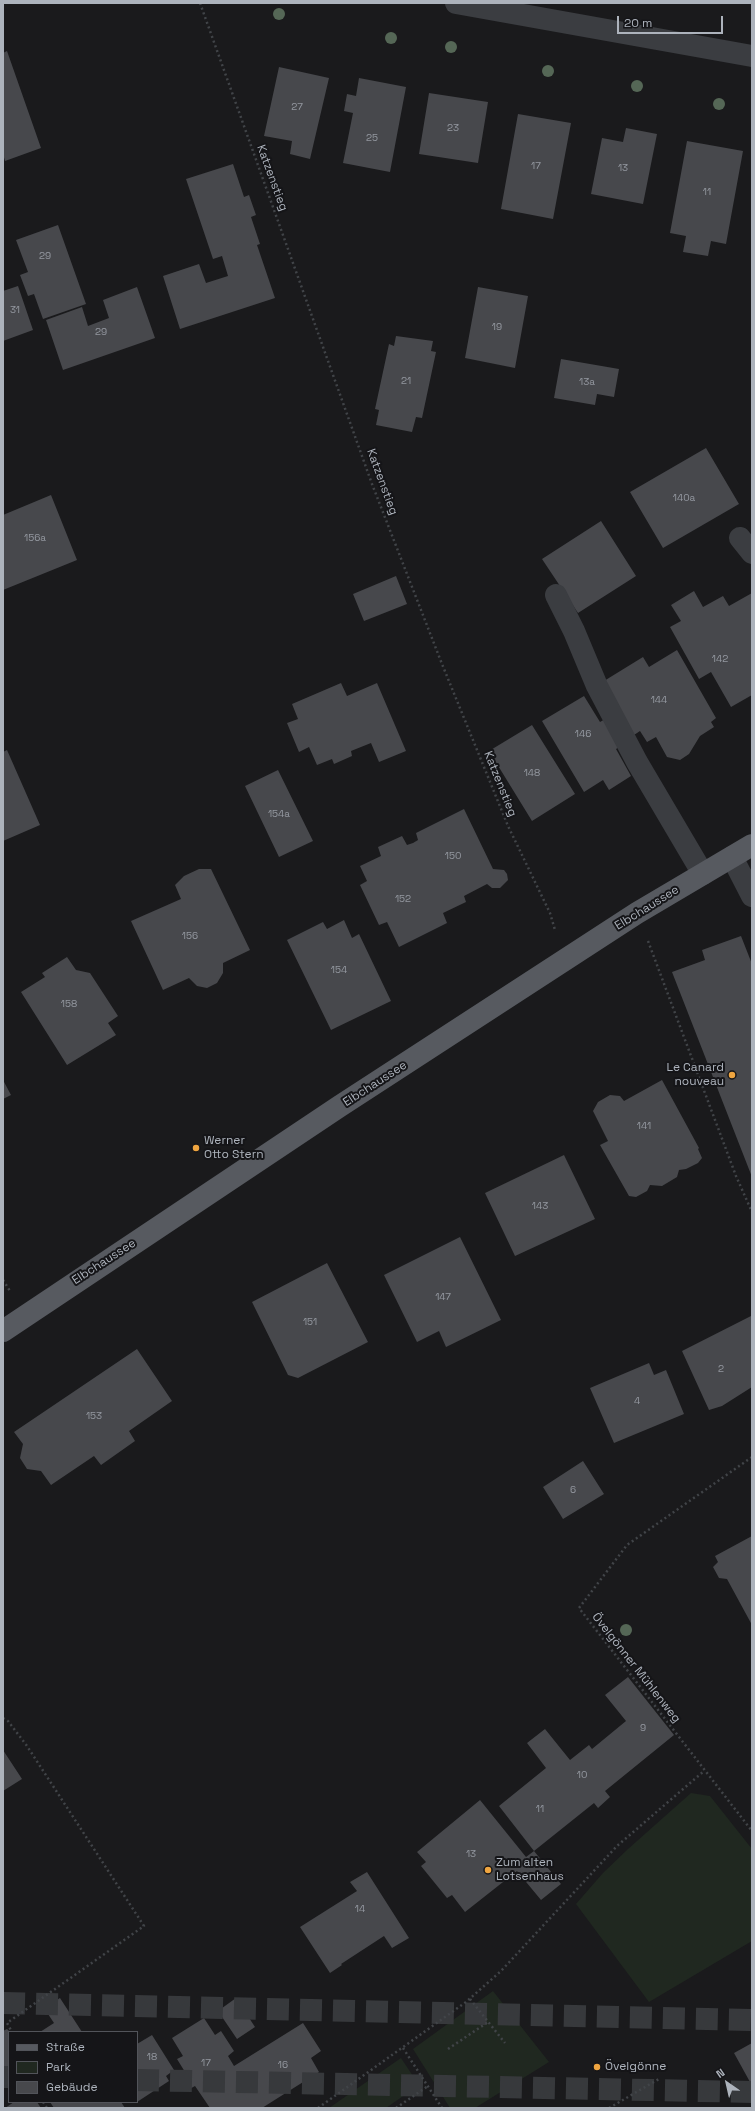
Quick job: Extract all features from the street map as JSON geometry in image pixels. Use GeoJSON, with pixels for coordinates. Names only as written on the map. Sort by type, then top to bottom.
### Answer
{"type":"FeatureCollection","features":[{"type":"Feature","properties":{"kind":"main road","name":"Elbchaussee"},"geometry":{"type":"LineString","coordinates":[[3,1331],[340,1106],[637,913],[752,845]]}},
{"type":"Feature","properties":{"kind":"street"},"geometry":{"type":"LineString","coordinates":[[456,3],[752,56]]}},
{"type":"Feature","properties":{"kind":"street"},"geometry":{"type":"LineString","coordinates":[[556,595],[574,631],[597,686],[637,762],[703,874]]}},
{"type":"Feature","properties":{"kind":"street"},"geometry":{"type":"LineString","coordinates":[[732,856],[752,896]]}},
{"type":"Feature","properties":{"kind":"path","name":"Katzenstieg"},"geometry":{"type":"LineString","coordinates":[[200,3],[372,484],[442,664],[508,826],[550,913],[565,961]]}},
{"type":"Feature","properties":{"kind":"path"},"geometry":{"type":"LineString","coordinates":[[637,913],[736,1176],[752,1212]]}},
{"type":"Feature","properties":{"kind":"path","name":"Övelgönner Mühlenweg"},"geometry":{"type":"LineString","coordinates":[[704,1771],[579,1608],[627,1545],[752,1457]]}},
{"type":"Feature","properties":{"kind":"path"},"geometry":{"type":"LineString","coordinates":[[3,1718],[8,1721],[27,1746],[144,1926],[7,2023],[11,2031]]}},
{"type":"Feature","properties":{"kind":"path"},"geometry":{"type":"LineString","coordinates":[[318,2108],[470,1999],[501,1971],[617,1846],[704,1771],[752,1831]]}},
{"type":"Feature","properties":{"kind":"path"},"geometry":{"type":"LineString","coordinates":[[470,1999],[506,2043]]}},
{"type":"Feature","properties":{"kind":"path"},"geometry":{"type":"LineString","coordinates":[[448,2049],[488,2022]]}},
{"type":"Feature","properties":{"kind":"path"},"geometry":{"type":"LineString","coordinates":[[403,2048],[442,2108]]}},
{"type":"Feature","properties":{"kind":"path"},"geometry":{"type":"LineString","coordinates":[[609,2108],[659,2080]]}},
{"type":"Feature","properties":{"kind":"path"},"geometry":{"type":"LineString","coordinates":[[396,2108],[428,2086]]}},
{"type":"Feature","properties":{"kind":"green space"},"geometry":{"type":"Polygon","coordinates":[[[691,1793],[710,1796],[752,1849],[752,1941],[649,2002],[576,1904],[603,1873],[691,1793]]]}},
{"type":"Feature","properties":{"kind":"green space"},"geometry":{"type":"Polygon","coordinates":[[[493,1991],[549,2062],[475,2108],[450,2108],[413,2049],[493,1991]]]}},
{"type":"Feature","properties":{"kind":"green space"},"geometry":{"type":"Polygon","coordinates":[[[401,2058],[419,2085],[386,2108],[329,2108],[401,2058]]]}},
{"type":"Feature","properties":{"kind":"building"},"geometry":{"type":"Polygon","coordinates":[[[7,51],[41,148],[5,161],[3,154],[3,53],[7,51]]]}},
{"type":"Feature","properties":{"kind":"building"},"geometry":{"type":"Polygon","coordinates":[[[279,67],[329,78],[310,159],[290,154],[292,141],[264,136],[279,67]]]}},
{"type":"Feature","properties":{"kind":"building"},"geometry":{"type":"Polygon","coordinates":[[[359,78],[406,87],[390,172],[343,163],[353,113],[344,111],[347,94],[356,96],[359,78]]]}},
{"type":"Feature","properties":{"kind":"building"},"geometry":{"type":"Polygon","coordinates":[[[429,93],[488,102],[478,163],[419,154],[429,93]]]}},
{"type":"Feature","properties":{"kind":"building"},"geometry":{"type":"Polygon","coordinates":[[[518,114],[571,123],[553,219],[501,209],[518,114]]]}},
{"type":"Feature","properties":{"kind":"building"},"geometry":{"type":"Polygon","coordinates":[[[626,128],[657,134],[643,204],[591,194],[602,138],[623,142],[626,128]]]}},
{"type":"Feature","properties":{"kind":"building"},"geometry":{"type":"Polygon","coordinates":[[[687,141],[743,151],[726,244],[711,241],[708,256],[683,252],[686,236],[670,233],[687,141]]]}},
{"type":"Feature","properties":{"kind":"building"},"geometry":{"type":"Polygon","coordinates":[[[233,164],[244,197],[249,195],[256,215],[251,217],[260,244],[257,245],[275,298],[180,329],[163,276],[199,264],[206,283],[228,276],[222,256],[213,259],[186,179],[233,164]]]}},
{"type":"Feature","properties":{"kind":"building"},"geometry":{"type":"Polygon","coordinates":[[[58,225],[86,304],[43,319],[34,294],[28,296],[20,275],[28,272],[16,240],[58,225]]]}},
{"type":"Feature","properties":{"kind":"building"},"geometry":{"type":"Polygon","coordinates":[[[18,286],[33,330],[3,341],[3,291],[18,286]]]}},
{"type":"Feature","properties":{"kind":"building"},"geometry":{"type":"Polygon","coordinates":[[[137,287],[155,338],[63,370],[46,320],[82,307],[88,326],[109,318],[103,300],[137,287]]]}},
{"type":"Feature","properties":{"kind":"building"},"geometry":{"type":"Polygon","coordinates":[[[478,287],[528,296],[515,368],[465,358],[478,287]]]}},
{"type":"Feature","properties":{"kind":"building"},"geometry":{"type":"Polygon","coordinates":[[[396,336],[433,341],[431,351],[436,352],[422,418],[416,417],[412,432],[376,425],[379,410],[375,409],[389,344],[394,346],[396,336]]]}},
{"type":"Feature","properties":{"kind":"building"},"geometry":{"type":"Polygon","coordinates":[[[561,359],[619,369],[614,397],[597,394],[595,405],[554,398],[561,359]]]}},
{"type":"Feature","properties":{"kind":"building"},"geometry":{"type":"Polygon","coordinates":[[[706,448],[739,504],[663,548],[630,492],[706,448]]]}},
{"type":"Feature","properties":{"kind":"building"},"geometry":{"type":"Polygon","coordinates":[[[51,495],[77,560],[3,590],[3,515],[51,495]]]}},
{"type":"Feature","properties":{"kind":"building"},"geometry":{"type":"Polygon","coordinates":[[[601,521],[636,576],[578,613],[542,559],[601,521]]]}},
{"type":"Feature","properties":{"kind":"building"},"geometry":{"type":"Polygon","coordinates":[[[396,576],[407,604],[364,621],[353,594],[396,576]]]}},
{"type":"Feature","properties":{"kind":"building"},"geometry":{"type":"Polygon","coordinates":[[[694,591],[703,607],[723,596],[729,606],[752,593],[752,695],[731,707],[711,672],[699,679],[670,627],[681,621],[671,605],[694,591]]]}},
{"type":"Feature","properties":{"kind":"building"},"geometry":{"type":"Polygon","coordinates":[[[677,650],[716,718],[711,722],[714,727],[700,736],[689,754],[680,760],[667,757],[656,737],[647,742],[640,731],[631,737],[604,681],[643,657],[649,667],[677,650]]]}},
{"type":"Feature","properties":{"kind":"building"},"geometry":{"type":"Polygon","coordinates":[[[341,683],[347,696],[377,683],[406,751],[379,762],[371,743],[351,751],[352,756],[334,764],[332,759],[317,765],[309,747],[299,752],[287,723],[298,719],[292,704],[341,683]]]}},
{"type":"Feature","properties":{"kind":"building"},"geometry":{"type":"Polygon","coordinates":[[[584,696],[600,722],[607,718],[623,745],[616,749],[631,776],[609,790],[603,780],[584,792],[542,721],[584,696]]]}},
{"type":"Feature","properties":{"kind":"building"},"geometry":{"type":"Polygon","coordinates":[[[532,725],[575,794],[532,821],[489,751],[532,725]]]}},
{"type":"Feature","properties":{"kind":"building"},"geometry":{"type":"Polygon","coordinates":[[[7,750],[40,825],[3,841],[3,752],[7,750]]]}},
{"type":"Feature","properties":{"kind":"building"},"geometry":{"type":"Polygon","coordinates":[[[278,770],[313,841],[279,857],[245,786],[278,770]]]}},
{"type":"Feature","properties":{"kind":"building"},"geometry":{"type":"Polygon","coordinates":[[[464,809],[493,869],[504,870],[507,874],[508,880],[500,888],[492,888],[487,884],[464,896],[466,902],[443,913],[447,923],[399,947],[387,922],[379,925],[360,885],[367,881],[360,866],[381,856],[378,847],[402,836],[407,845],[413,843],[418,840],[416,833],[464,809]]]}},
{"type":"Feature","properties":{"kind":"building"},"geometry":{"type":"Polygon","coordinates":[[[199,869],[211,869],[250,950],[223,963],[223,973],[217,983],[207,988],[197,986],[189,978],[163,990],[131,921],[181,899],[175,885],[184,876],[199,869]]]}},
{"type":"Feature","properties":{"kind":"building"},"geometry":{"type":"Polygon","coordinates":[[[344,920],[352,938],[359,934],[391,1001],[331,1030],[287,940],[323,922],[327,929],[344,920]]]}},
{"type":"Feature","properties":{"kind":"building","name":"Le Canard nouveau"},"geometry":{"type":"Polygon","coordinates":[[[741,936],[752,964],[752,1177],[672,972],[705,960],[702,950],[741,936]]]}},
{"type":"Feature","properties":{"kind":"building"},"geometry":{"type":"Polygon","coordinates":[[[67,957],[76,970],[90,973],[118,1016],[108,1023],[116,1035],[67,1065],[21,992],[45,977],[42,973],[67,957]]]}},
{"type":"Feature","properties":{"kind":"building"},"geometry":{"type":"Polygon","coordinates":[[[3,1080],[11,1095],[3,1099],[3,1080]]]}},
{"type":"Feature","properties":{"kind":"building"},"geometry":{"type":"Polygon","coordinates":[[[662,1080],[699,1148],[698,1149],[702,1158],[698,1163],[686,1169],[679,1170],[677,1177],[662,1186],[650,1185],[647,1191],[636,1197],[629,1196],[600,1145],[608,1141],[593,1111],[598,1102],[610,1095],[620,1096],[624,1101],[662,1080]]]}},
{"type":"Feature","properties":{"kind":"building"},"geometry":{"type":"Polygon","coordinates":[[[564,1155],[595,1219],[515,1256],[485,1193],[564,1155]]]}},
{"type":"Feature","properties":{"kind":"building"},"geometry":{"type":"Polygon","coordinates":[[[460,1237],[501,1320],[446,1347],[439,1331],[417,1342],[384,1275],[460,1237]]]}},
{"type":"Feature","properties":{"kind":"building"},"geometry":{"type":"Polygon","coordinates":[[[327,1263],[368,1342],[298,1378],[288,1375],[252,1302],[327,1263]]]}},
{"type":"Feature","properties":{"kind":"building"},"geometry":{"type":"Polygon","coordinates":[[[751,1316],[752,1387],[722,1406],[709,1410],[682,1351],[751,1316]]]}},
{"type":"Feature","properties":{"kind":"building"},"geometry":{"type":"Polygon","coordinates":[[[137,1349],[172,1401],[129,1431],[135,1441],[101,1465],[94,1456],[51,1485],[41,1471],[27,1469],[20,1458],[23,1444],[14,1432],[137,1349]]]}},
{"type":"Feature","properties":{"kind":"building"},"geometry":{"type":"Polygon","coordinates":[[[649,1363],[654,1375],[666,1370],[684,1414],[614,1443],[590,1388],[649,1363]]]}},
{"type":"Feature","properties":{"kind":"building"},"geometry":{"type":"Polygon","coordinates":[[[583,1461],[604,1494],[563,1519],[543,1487],[583,1461]]]}},
{"type":"Feature","properties":{"kind":"building"},"geometry":{"type":"Polygon","coordinates":[[[752,1536],[752,1625],[727,1579],[719,1578],[713,1567],[718,1562],[715,1556],[752,1536]]]}},
{"type":"Feature","properties":{"kind":"building"},"geometry":{"type":"Polygon","coordinates":[[[628,1677],[674,1735],[605,1791],[610,1797],[598,1808],[594,1803],[534,1851],[499,1806],[546,1768],[527,1743],[545,1729],[570,1760],[589,1745],[592,1749],[626,1721],[605,1695],[628,1677]]]}},
{"type":"Feature","properties":{"kind":"building"},"geometry":{"type":"Polygon","coordinates":[[[3,1750],[22,1779],[3,1791],[3,1750]]]}},
{"type":"Feature","properties":{"kind":"building"},"geometry":{"type":"Polygon","coordinates":[[[480,1800],[526,1857],[534,1851],[561,1884],[541,1900],[517,1871],[465,1912],[452,1895],[447,1898],[421,1866],[426,1862],[417,1852],[480,1800]]]}},
{"type":"Feature","properties":{"kind":"building"},"geometry":{"type":"Polygon","coordinates":[[[367,1872],[409,1938],[392,1948],[384,1936],[341,1964],[342,1965],[330,1973],[300,1927],[357,1891],[350,1882],[367,1872]]]}},
{"type":"Feature","properties":{"kind":"building"},"geometry":{"type":"Polygon","coordinates":[[[60,1998],[81,2031],[42,2031],[54,2023],[44,2008],[60,1998]]]}},
{"type":"Feature","properties":{"kind":"building"},"geometry":{"type":"Polygon","coordinates":[[[236,1998],[255,2027],[237,2039],[218,2011],[236,1998]]]}},
{"type":"Feature","properties":{"kind":"building"},"geometry":{"type":"Polygon","coordinates":[[[204,2018],[215,2035],[221,2031],[234,2051],[228,2056],[234,2066],[303,2023],[321,2051],[311,2058],[319,2072],[262,2108],[210,2108],[195,2086],[188,2090],[179,2076],[185,2072],[177,2059],[183,2056],[172,2038],[204,2018]]]}},
{"type":"Feature","properties":{"kind":"building"},"geometry":{"type":"Polygon","coordinates":[[[7,2029],[9,2031],[8,2080],[3,2083],[3,2031],[7,2029]]]}},
{"type":"Feature","properties":{"kind":"building"},"geometry":{"type":"Polygon","coordinates":[[[152,2035],[174,2070],[166,2076],[169,2081],[138,2101],[138,2043],[152,2035]]]}},
{"type":"Feature","properties":{"kind":"building"},"geometry":{"type":"Polygon","coordinates":[[[752,2043],[752,2081],[750,2082],[734,2053],[752,2043]]]}},
{"type":"Feature","properties":{"kind":"building"},"geometry":{"type":"Polygon","coordinates":[[[12,2103],[38,2103],[41,2108],[5,2108],[12,2103]]]}},
{"type":"Feature","properties":{"kind":"building"},"geometry":{"type":"Polygon","coordinates":[[[51,2103],[122,2103],[125,2108],[54,2108],[51,2103]]]}},
{"type":"Feature","properties":{"kind":"tunnel"},"geometry":{"type":"LineString","coordinates":[[3,2003],[752,2020]]}},
{"type":"Feature","properties":{"kind":"tunnel"},"geometry":{"type":"LineString","coordinates":[[3,2077],[8,2077]]}},
{"type":"Feature","properties":{"kind":"tunnel"},"geometry":{"type":"LineString","coordinates":[[138,2080],[752,2092]]}},
{"type":"Feature","properties":{"kind":"place","name":"Le Canard nouveau"},"geometry":{"type":"Point","coordinates":[732,1075]}},
{"type":"Feature","properties":{"kind":"place","name":"Werner Otto Stern"},"geometry":{"type":"Point","coordinates":[196,1148]}},
{"type":"Feature","properties":{"kind":"place","name":"Zum alten Lotsenhaus"},"geometry":{"type":"Point","coordinates":[488,1870]}},
{"type":"Feature","properties":{"kind":"place","name":"Övelgönne"},"geometry":{"type":"Point","coordinates":[597,2067]}}]}
